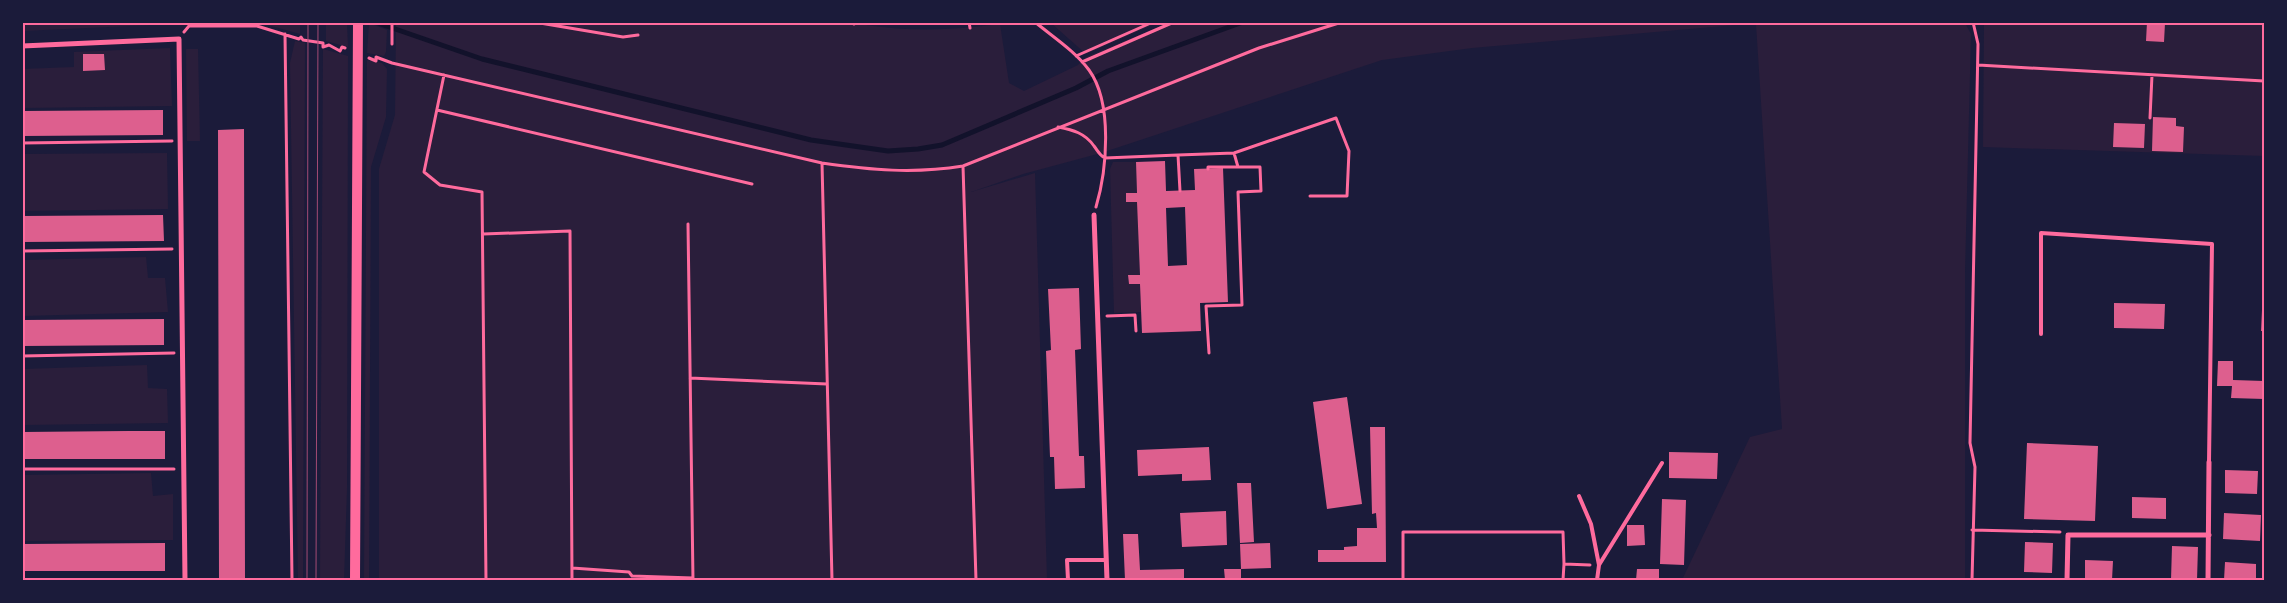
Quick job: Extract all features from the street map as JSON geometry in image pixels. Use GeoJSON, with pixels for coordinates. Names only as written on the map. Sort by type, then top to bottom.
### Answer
{"type":"FeatureCollection","features":[{"type":"Feature","properties":{"kind":"main road"},"geometry":{"type":"LineString","coordinates":[[355,580],[358,22]]}},
{"type":"Feature","properties":{"kind":"street"},"geometry":{"type":"LineString","coordinates":[[22,46],[178,39],[185,580]]}},
{"type":"Feature","properties":{"kind":"street"},"geometry":{"type":"LineString","coordinates":[[1094,215],[1107,580]]}},
{"type":"Feature","properties":{"kind":"street"},"geometry":{"type":"LineString","coordinates":[[2208,580],[2209,462]]}},
{"type":"Feature","properties":{"kind":"street"},"geometry":{"type":"LineString","coordinates":[[2068,580],[2068,535],[2209,535]]}},
{"type":"Feature","properties":{"kind":"lane"},"geometry":{"type":"LineString","coordinates":[[889,22],[943,22]]}},
{"type":"Feature","properties":{"kind":"lane"},"geometry":{"type":"LineString","coordinates":[[2040,334],[2041,233],[2212,244],[2209,462]]}},
{"type":"Feature","properties":{"kind":"lane"},"geometry":{"type":"LineString","coordinates":[[1599,565],[1662,463]]}},
{"type":"Feature","properties":{"kind":"lane"},"geometry":{"type":"LineString","coordinates":[[1579,496],[1591,524],[1599,565],[1597,580]]}},
{"type":"Feature","properties":{"kind":"lane"},"geometry":{"type":"LineString","coordinates":[[1068,580],[1067,560],[1106,560]]}},
{"type":"Feature","properties":{"kind":"path"},"geometry":{"type":"LineString","coordinates":[[392,22],[392,44]]}},
{"type":"Feature","properties":{"kind":"path"},"geometry":{"type":"LineString","coordinates":[[534,22],[623,38],[638,35]]}},
{"type":"Feature","properties":{"kind":"path"},"geometry":{"type":"LineString","coordinates":[[970,22],[970,28]]}},
{"type":"Feature","properties":{"kind":"path"},"geometry":{"type":"LineString","coordinates":[[1035,22],[1082,62],[1090,71],[1101,90],[1105,158],[1102,170],[1102,186],[1094,215]]}},
{"type":"Feature","properties":{"kind":"path"},"geometry":{"type":"LineString","coordinates":[[1076,56],[1152,22]]}},
{"type":"Feature","properties":{"kind":"path"},"geometry":{"type":"LineString","coordinates":[[1082,62],[1174,22]]}},
{"type":"Feature","properties":{"kind":"path"},"geometry":{"type":"LineString","coordinates":[[367,56],[376,60],[376,57],[379,57],[392,63],[822,163],[892,171],[928,171],[963,166],[1103,108],[1258,48],[1342,22]]}},
{"type":"Feature","properties":{"kind":"path"},"geometry":{"type":"LineString","coordinates":[[1972,22],[1978,39],[1970,443],[1975,467],[1972,580]]}},
{"type":"Feature","properties":{"kind":"path"},"geometry":{"type":"LineString","coordinates":[[189,26],[257,24],[299,39],[299,37],[303,38],[303,40],[323,43],[323,47],[329,45],[340,52],[342,47],[350,52]]}},
{"type":"Feature","properties":{"kind":"path"},"geometry":{"type":"LineString","coordinates":[[285,34],[292,580]]}},
{"type":"Feature","properties":{"kind":"path"},"geometry":{"type":"LineString","coordinates":[[1978,66],[2264,81]]}},
{"type":"Feature","properties":{"kind":"path"},"geometry":{"type":"LineString","coordinates":[[444,75],[424,172],[440,185],[482,192],[486,580]]}},
{"type":"Feature","properties":{"kind":"path"},"geometry":{"type":"LineString","coordinates":[[2150,118],[2152,75]]}},
{"type":"Feature","properties":{"kind":"path"},"geometry":{"type":"LineString","coordinates":[[437,110],[752,184]]}},
{"type":"Feature","properties":{"kind":"path"},"geometry":{"type":"LineString","coordinates":[[1057,127],[1072,130],[1083,135],[1100,155],[1105,158],[1234,153],[1336,118],[1349,151],[1347,196],[1310,196]]}},
{"type":"Feature","properties":{"kind":"path"},"geometry":{"type":"LineString","coordinates":[[22,143],[180,140]]}},
{"type":"Feature","properties":{"kind":"path"},"geometry":{"type":"LineString","coordinates":[[1234,153],[1238,167]]}},
{"type":"Feature","properties":{"kind":"path"},"geometry":{"type":"LineString","coordinates":[[1178,155],[1180,191]]}},
{"type":"Feature","properties":{"kind":"path"},"geometry":{"type":"LineString","coordinates":[[822,163],[832,580]]}},
{"type":"Feature","properties":{"kind":"path"},"geometry":{"type":"LineString","coordinates":[[963,166],[976,580]]}},
{"type":"Feature","properties":{"kind":"path"},"geometry":{"type":"LineString","coordinates":[[1208,169],[1208,167],[1260,167],[1261,191],[1238,192],[1242,305],[1206,305],[1209,353]]}},
{"type":"Feature","properties":{"kind":"path"},"geometry":{"type":"LineString","coordinates":[[572,568],[629,572],[632,576],[693,579],[688,224]]}},
{"type":"Feature","properties":{"kind":"path"},"geometry":{"type":"LineString","coordinates":[[483,234],[570,231],[572,580]]}},
{"type":"Feature","properties":{"kind":"path"},"geometry":{"type":"LineString","coordinates":[[22,251],[181,249]]}},
{"type":"Feature","properties":{"kind":"path"},"geometry":{"type":"LineString","coordinates":[[1099,316],[1136,315],[1136,331]]}},
{"type":"Feature","properties":{"kind":"path"},"geometry":{"type":"LineString","coordinates":[[22,356],[182,353]]}},
{"type":"Feature","properties":{"kind":"path"},"geometry":{"type":"LineString","coordinates":[[690,378],[828,384]]}},
{"type":"Feature","properties":{"kind":"path"},"geometry":{"type":"LineString","coordinates":[[22,469],[184,469]]}},
{"type":"Feature","properties":{"kind":"path"},"geometry":{"type":"LineString","coordinates":[[1972,530],[2057,532],[2068,535]]}},
{"type":"Feature","properties":{"kind":"path"},"geometry":{"type":"LineString","coordinates":[[1403,580],[1403,532],[1563,532],[1563,580]]}},
{"type":"Feature","properties":{"kind":"path"},"geometry":{"type":"LineString","coordinates":[[1564,564],[1599,565]]}},
{"type":"Feature","properties":{"kind":"shaded area"},"geometry":{"type":"Polygon","coordinates":[[[23,22],[194,22],[194,23],[23,31],[23,22]]]}},
{"type":"Feature","properties":{"kind":"shaded area"},"geometry":{"type":"Polygon","coordinates":[[[848,22],[905,29],[962,28],[1000,24],[1009,83],[1024,91],[1078,65],[1086,57],[1168,23],[1758,23],[1472,48],[1382,60],[1101,153],[1023,174],[971,192],[1035,173],[1047,580],[379,580],[379,169],[395,115],[396,23],[848,22]]]}},
{"type":"Feature","properties":{"kind":"shaded area"},"geometry":{"type":"Polygon","coordinates":[[[266,23],[300,23],[300,34],[268,25],[266,23]]]}},
{"type":"Feature","properties":{"kind":"shaded area"},"geometry":{"type":"Polygon","coordinates":[[[326,23],[347,23],[348,47],[326,41],[326,23]]]}},
{"type":"Feature","properties":{"kind":"shaded area"},"geometry":{"type":"Polygon","coordinates":[[[369,23],[387,30],[386,52],[384,56],[367,53],[369,23]]]}},
{"type":"Feature","properties":{"kind":"shaded area"},"geometry":{"type":"Polygon","coordinates":[[[1051,23],[1157,23],[1086,54],[1051,23]]]}},
{"type":"Feature","properties":{"kind":"shaded area"},"geometry":{"type":"Polygon","coordinates":[[[1965,23],[1971,34],[1965,272],[1965,580],[1682,580],[1750,437],[1782,429],[1756,24],[1965,23]]]}},
{"type":"Feature","properties":{"kind":"shaded area"},"geometry":{"type":"Polygon","coordinates":[[[1984,23],[2264,23],[2264,156],[1983,147],[1984,23]]]}},
{"type":"Feature","properties":{"kind":"shaded area"},"geometry":{"type":"Polygon","coordinates":[[[295,41],[305,43],[303,580],[298,580],[290,63],[295,41]]]}},
{"type":"Feature","properties":{"kind":"shaded area"},"geometry":{"type":"Polygon","coordinates":[[[170,48],[172,106],[23,108],[22,69],[74,67],[74,52],[170,48]]]}},
{"type":"Feature","properties":{"kind":"shaded area"},"geometry":{"type":"Polygon","coordinates":[[[186,49],[198,49],[200,141],[187,141],[186,49]]]}},
{"type":"Feature","properties":{"kind":"shaded area"},"geometry":{"type":"Polygon","coordinates":[[[323,49],[348,56],[347,489],[344,580],[320,580],[323,49]]]}},
{"type":"Feature","properties":{"kind":"shaded area"},"geometry":{"type":"Polygon","coordinates":[[[367,60],[382,63],[387,69],[386,117],[371,167],[369,580],[364,580],[367,60]]]}},
{"type":"Feature","properties":{"kind":"shaded area"},"geometry":{"type":"Polygon","coordinates":[[[167,153],[168,209],[23,211],[23,154],[167,153]]]}},
{"type":"Feature","properties":{"kind":"shaded area"},"geometry":{"type":"Polygon","coordinates":[[[1113,162],[1136,162],[1137,193],[1126,193],[1126,202],[1137,202],[1140,275],[1128,276],[1129,284],[1140,284],[1141,312],[1114,313],[1110,169],[1113,162]]]}},
{"type":"Feature","properties":{"kind":"shaded area"},"geometry":{"type":"Polygon","coordinates":[[[146,257],[148,278],[165,278],[168,312],[23,316],[23,260],[146,257]]]}},
{"type":"Feature","properties":{"kind":"shaded area"},"geometry":{"type":"Polygon","coordinates":[[[147,365],[148,388],[167,389],[168,423],[23,425],[23,369],[147,365]]]}},
{"type":"Feature","properties":{"kind":"shaded area"},"geometry":{"type":"Polygon","coordinates":[[[151,473],[153,496],[173,494],[173,540],[23,541],[23,475],[151,473]]]}},
{"type":"Feature","properties":{"kind":"building"},"geometry":{"type":"Polygon","coordinates":[[[2147,22],[2165,23],[2164,42],[2146,41],[2147,22]]]}},
{"type":"Feature","properties":{"kind":"building"},"geometry":{"type":"Polygon","coordinates":[[[83,54],[104,54],[105,70],[83,71],[83,54]]]}},
{"type":"Feature","properties":{"kind":"building"},"geometry":{"type":"Polygon","coordinates":[[[163,110],[163,135],[22,136],[22,111],[163,110]]]}},
{"type":"Feature","properties":{"kind":"building"},"geometry":{"type":"Polygon","coordinates":[[[2153,117],[2176,118],[2176,126],[2184,127],[2183,152],[2152,151],[2153,117]]]}},
{"type":"Feature","properties":{"kind":"building"},"geometry":{"type":"Polygon","coordinates":[[[2114,123],[2145,124],[2144,148],[2113,147],[2114,123]]]}},
{"type":"Feature","properties":{"kind":"building"},"geometry":{"type":"Polygon","coordinates":[[[244,129],[245,580],[219,580],[218,130],[244,129]]]}},
{"type":"Feature","properties":{"kind":"building"},"geometry":{"type":"Polygon","coordinates":[[[1165,161],[1166,191],[1195,190],[1194,169],[1223,168],[1228,302],[1200,303],[1201,331],[1142,333],[1140,284],[1129,284],[1128,275],[1140,275],[1137,202],[1126,202],[1126,193],[1137,193],[1136,162],[1165,161]],[[1185,207],[1166,208],[1168,266],[1187,265],[1185,207]]]}},
{"type":"Feature","properties":{"kind":"building"},"geometry":{"type":"Polygon","coordinates":[[[163,215],[164,241],[22,242],[22,216],[163,215]]]}},
{"type":"Feature","properties":{"kind":"building"},"geometry":{"type":"Polygon","coordinates":[[[1079,288],[1081,349],[1075,350],[1079,456],[1084,456],[1085,488],[1055,489],[1054,457],[1050,457],[1046,351],[1051,350],[1048,289],[1079,288]]]}},
{"type":"Feature","properties":{"kind":"building"},"geometry":{"type":"Polygon","coordinates":[[[2114,303],[2165,304],[2164,329],[2114,328],[2114,303]]]}},
{"type":"Feature","properties":{"kind":"building"},"geometry":{"type":"Polygon","coordinates":[[[2262,310],[2264,310],[2264,331],[2261,331],[2262,310]]]}},
{"type":"Feature","properties":{"kind":"building"},"geometry":{"type":"Polygon","coordinates":[[[164,319],[164,345],[22,346],[22,320],[164,319]]]}},
{"type":"Feature","properties":{"kind":"building"},"geometry":{"type":"Polygon","coordinates":[[[2218,361],[2233,361],[2233,380],[2264,381],[2264,399],[2231,398],[2232,386],[2217,386],[2218,361]]]}},
{"type":"Feature","properties":{"kind":"building"},"geometry":{"type":"Polygon","coordinates":[[[1347,397],[1362,504],[1327,509],[1313,402],[1347,397]]]}},
{"type":"Feature","properties":{"kind":"building"},"geometry":{"type":"Polygon","coordinates":[[[1370,427],[1385,427],[1386,562],[1318,562],[1318,550],[1344,550],[1344,547],[1357,546],[1357,528],[1377,528],[1376,513],[1372,514],[1370,427]]]}},
{"type":"Feature","properties":{"kind":"building"},"geometry":{"type":"Polygon","coordinates":[[[165,431],[165,459],[22,459],[22,432],[165,431]]]}},
{"type":"Feature","properties":{"kind":"building"},"geometry":{"type":"Polygon","coordinates":[[[2027,443],[2098,446],[2095,521],[2024,519],[2027,443]]]}},
{"type":"Feature","properties":{"kind":"building"},"geometry":{"type":"Polygon","coordinates":[[[1209,447],[1211,480],[1182,481],[1182,474],[1138,476],[1137,450],[1209,447]]]}},
{"type":"Feature","properties":{"kind":"building"},"geometry":{"type":"Polygon","coordinates":[[[1669,452],[1718,453],[1717,479],[1669,478],[1669,452]]]}},
{"type":"Feature","properties":{"kind":"building"},"geometry":{"type":"Polygon","coordinates":[[[2225,470],[2258,471],[2257,494],[2225,493],[2225,470]]]}},
{"type":"Feature","properties":{"kind":"building"},"geometry":{"type":"Polygon","coordinates":[[[1237,483],[1251,483],[1254,542],[1240,543],[1237,483]]]}},
{"type":"Feature","properties":{"kind":"building"},"geometry":{"type":"Polygon","coordinates":[[[2132,497],[2166,498],[2166,519],[2132,518],[2132,497]]]}},
{"type":"Feature","properties":{"kind":"building"},"geometry":{"type":"Polygon","coordinates":[[[1662,499],[1686,500],[1684,565],[1660,564],[1662,499]]]}},
{"type":"Feature","properties":{"kind":"building"},"geometry":{"type":"Polygon","coordinates":[[[1226,511],[1227,545],[1182,547],[1180,513],[1226,511]]]}},
{"type":"Feature","properties":{"kind":"building"},"geometry":{"type":"Polygon","coordinates":[[[2224,513],[2261,515],[2260,541],[2223,539],[2224,513]]]}},
{"type":"Feature","properties":{"kind":"building"},"geometry":{"type":"Polygon","coordinates":[[[1627,525],[1644,525],[1645,545],[1627,546],[1627,525]]]}},
{"type":"Feature","properties":{"kind":"building"},"geometry":{"type":"Polygon","coordinates":[[[1123,534],[1138,534],[1140,570],[1184,569],[1184,580],[1125,580],[1123,534]]]}},
{"type":"Feature","properties":{"kind":"building"},"geometry":{"type":"Polygon","coordinates":[[[2025,542],[2053,543],[2052,573],[2024,572],[2025,542]]]}},
{"type":"Feature","properties":{"kind":"building"},"geometry":{"type":"Polygon","coordinates":[[[165,543],[165,571],[22,571],[22,544],[165,543]]]}},
{"type":"Feature","properties":{"kind":"building"},"geometry":{"type":"Polygon","coordinates":[[[1270,543],[1271,568],[1241,569],[1240,544],[1270,543]]]}},
{"type":"Feature","properties":{"kind":"building"},"geometry":{"type":"Polygon","coordinates":[[[2172,546],[2198,547],[2197,580],[2171,580],[2172,546]]]}},
{"type":"Feature","properties":{"kind":"building"},"geometry":{"type":"Polygon","coordinates":[[[2085,560],[2113,561],[2112,580],[2085,580],[2085,560]]]}},
{"type":"Feature","properties":{"kind":"building"},"geometry":{"type":"Polygon","coordinates":[[[2225,562],[2256,564],[2256,580],[2224,580],[2225,562]]]}},
{"type":"Feature","properties":{"kind":"building"},"geometry":{"type":"Polygon","coordinates":[[[1224,569],[1241,569],[1241,580],[1225,580],[1224,569]]]}},
{"type":"Feature","properties":{"kind":"building"},"geometry":{"type":"Polygon","coordinates":[[[1637,569],[1659,569],[1659,580],[1636,580],[1637,569]]]}},
{"type":"Feature","properties":{"kind":"waterway"},"geometry":{"type":"LineString","coordinates":[[375,22],[482,59],[811,140],[888,151],[942,145],[1076,88],[1108,71],[1243,22]]}},
{"type":"Feature","properties":{"kind":"tram line"},"geometry":{"type":"LineString","coordinates":[[307,580],[308,22]]}},
{"type":"Feature","properties":{"kind":"tram line"},"geometry":{"type":"LineString","coordinates":[[316,580],[318,22]]}}]}
